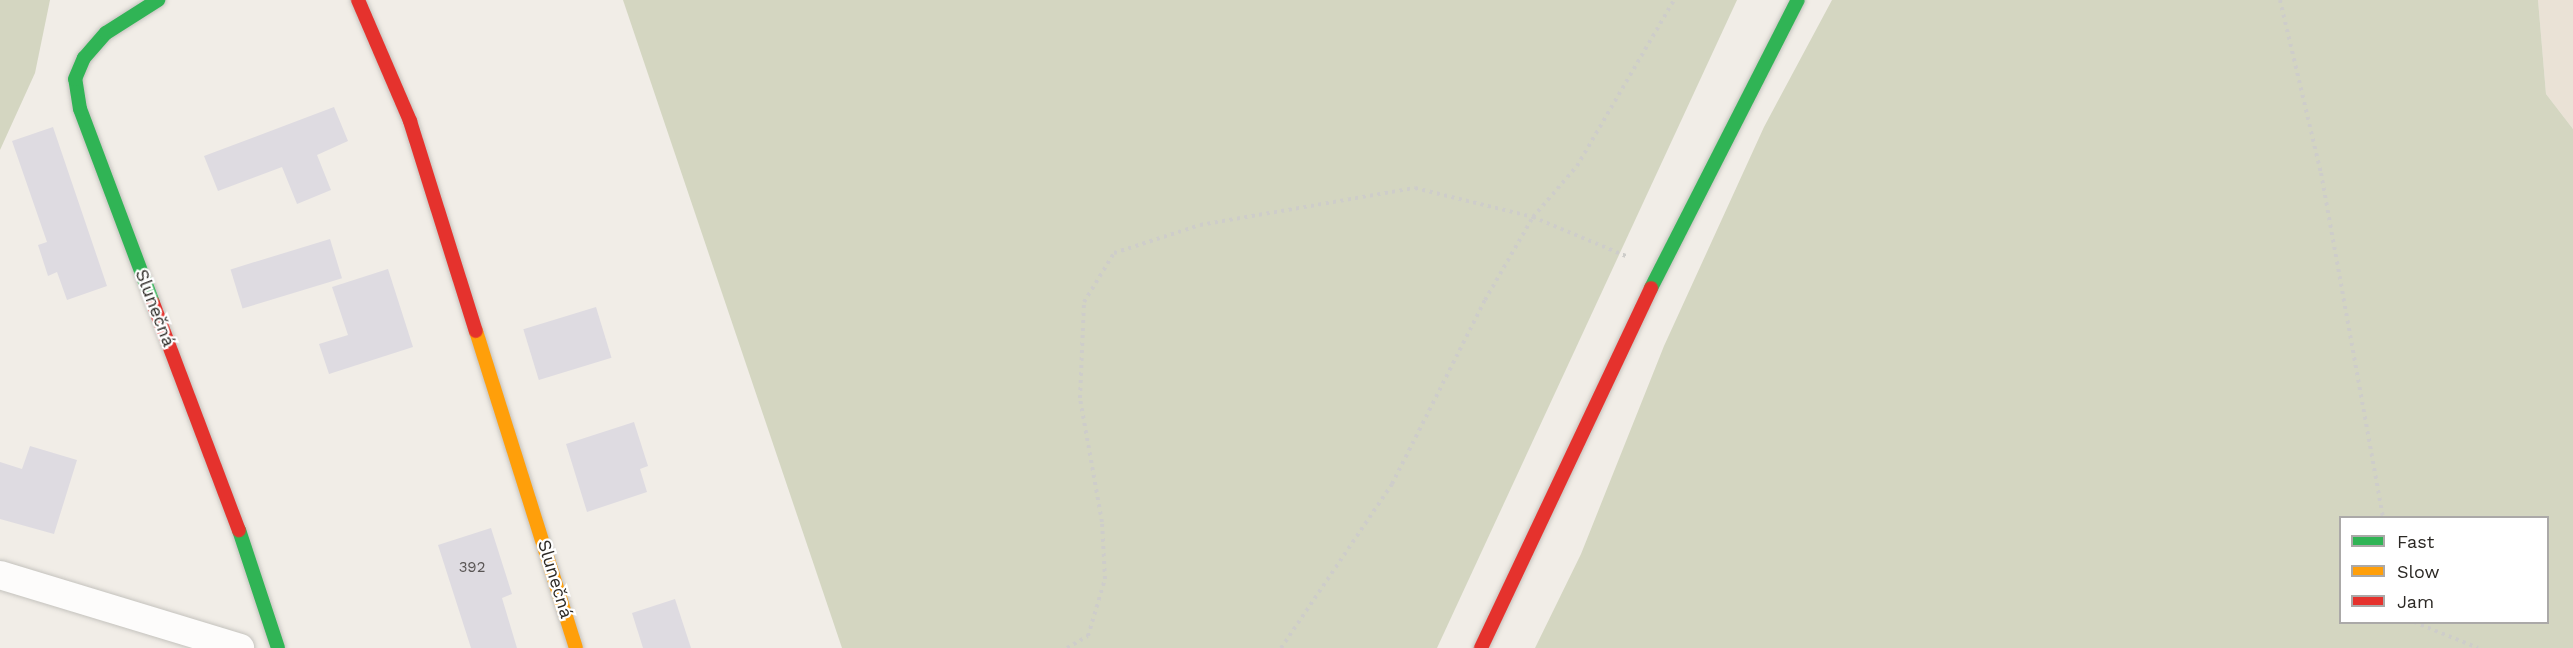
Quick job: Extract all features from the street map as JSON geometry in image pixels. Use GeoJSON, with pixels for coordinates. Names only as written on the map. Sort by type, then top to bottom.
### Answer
{"type":"FeatureCollection","features":[{"type":"Feature","properties":{"kind":"street","name":"Slunečná"},"geometry":{"type":"LineString","coordinates":[[158,0],[106,33],[84,58],[75,79],[80,110],[261,588],[278,648]]}},
{"type":"Feature","properties":{"kind":"street","name":"Slunečná"},"geometry":{"type":"LineString","coordinates":[[358,0],[410,121],[576,648]]}},
{"type":"Feature","properties":{"kind":"street"},"geometry":{"type":"LineString","coordinates":[[1481,648],[1659,271],[1798,0]]}},
{"type":"Feature","properties":{"kind":"street"},"geometry":{"type":"LineString","coordinates":[[0,575],[240,648]]}},
{"type":"Feature","properties":{"kind":"path"},"geometry":{"type":"LineString","coordinates":[[1281,648],[1392,484],[1485,300],[1533,217],[1577,166],[1674,0]]}},
{"type":"Feature","properties":{"kind":"path"},"geometry":{"type":"LineString","coordinates":[[2280,0],[2321,173],[2383,516]]}},
{"type":"Feature","properties":{"kind":"path"},"geometry":{"type":"LineString","coordinates":[[1066,648],[1088,636],[1105,579],[1102,522],[1080,398],[1084,302],[1114,254],[1200,225],[1415,188],[1533,217],[1637,260]]}},
{"type":"Feature","properties":{"kind":"path"},"geometry":{"type":"LineString","coordinates":[[2419,624],[2478,648]]}},
{"type":"Feature","properties":{"kind":"shaded area"},"geometry":{"type":"Polygon","coordinates":[[[2538,0],[2573,0],[2573,129],[2546,94],[2538,0]]]}},
{"type":"Feature","properties":{"kind":"green space"},"geometry":{"type":"Polygon","coordinates":[[[0,0],[50,0],[35,73],[0,150],[0,0]]]}},
{"type":"Feature","properties":{"kind":"green space"},"geometry":{"type":"Polygon","coordinates":[[[623,0],[1737,0],[1437,648],[842,648],[623,0]]]}},
{"type":"Feature","properties":{"kind":"green space"},"geometry":{"type":"Polygon","coordinates":[[[1832,0],[2538,0],[2546,94],[2573,129],[2573,648],[1535,648],[1581,554],[1664,346],[1764,127],[1832,0]]]}},
{"type":"Feature","properties":{"kind":"building"},"geometry":{"type":"Polygon","coordinates":[[[334,107],[348,141],[317,155],[331,190],[297,204],[282,167],[218,191],[204,156],[334,107]]]}},
{"type":"Feature","properties":{"kind":"building"},"geometry":{"type":"Polygon","coordinates":[[[53,127],[107,286],[67,300],[57,272],[48,276],[38,245],[47,242],[12,141],[53,127]]]}},
{"type":"Feature","properties":{"kind":"building"},"geometry":{"type":"Polygon","coordinates":[[[330,239],[342,278],[243,309],[231,269],[330,239]]]}},
{"type":"Feature","properties":{"kind":"building"},"geometry":{"type":"Polygon","coordinates":[[[388,269],[413,347],[329,374],[319,344],[348,335],[332,287],[388,269]]]}},
{"type":"Feature","properties":{"kind":"building"},"geometry":{"type":"Polygon","coordinates":[[[596,307],[611,358],[539,380],[523,329],[596,307]]]}},
{"type":"Feature","properties":{"kind":"building"},"geometry":{"type":"Polygon","coordinates":[[[634,422],[648,466],[640,469],[647,492],[587,512],[566,444],[634,422]]]}},
{"type":"Feature","properties":{"kind":"building"},"geometry":{"type":"Polygon","coordinates":[[[30,446],[77,460],[54,534],[0,519],[0,462],[22,469],[30,446]]]}},
{"type":"Feature","properties":{"kind":"building"},"geometry":{"type":"Polygon","coordinates":[[[491,528],[512,594],[502,598],[517,648],[471,648],[438,545],[491,528]]]}},
{"type":"Feature","properties":{"kind":"building"},"geometry":{"type":"Polygon","coordinates":[[[675,599],[691,648],[643,648],[632,613],[675,599]]]}},
{"type":"Feature","properties":{"kind":"traffic: fast"},"geometry":{"type":"LineString","coordinates":[[153,303],[80,109],[75,79],[84,58],[106,33],[158,0]]}},
{"type":"Feature","properties":{"kind":"traffic: fast"},"geometry":{"type":"LineString","coordinates":[[1651,288],[1798,0]]}},
{"type":"Feature","properties":{"kind":"traffic: fast"},"geometry":{"type":"LineString","coordinates":[[239,530],[278,648]]}},
{"type":"Feature","properties":{"kind":"traffic: slow"},"geometry":{"type":"LineString","coordinates":[[476,331],[576,648]]}},
{"type":"Feature","properties":{"kind":"traffic: jam"},"geometry":{"type":"LineString","coordinates":[[358,0],[410,121],[476,331]]}},
{"type":"Feature","properties":{"kind":"traffic: jam"},"geometry":{"type":"LineString","coordinates":[[1481,648],[1651,288]]}},
{"type":"Feature","properties":{"kind":"traffic: jam"},"geometry":{"type":"LineString","coordinates":[[153,303],[239,530]]}}]}
